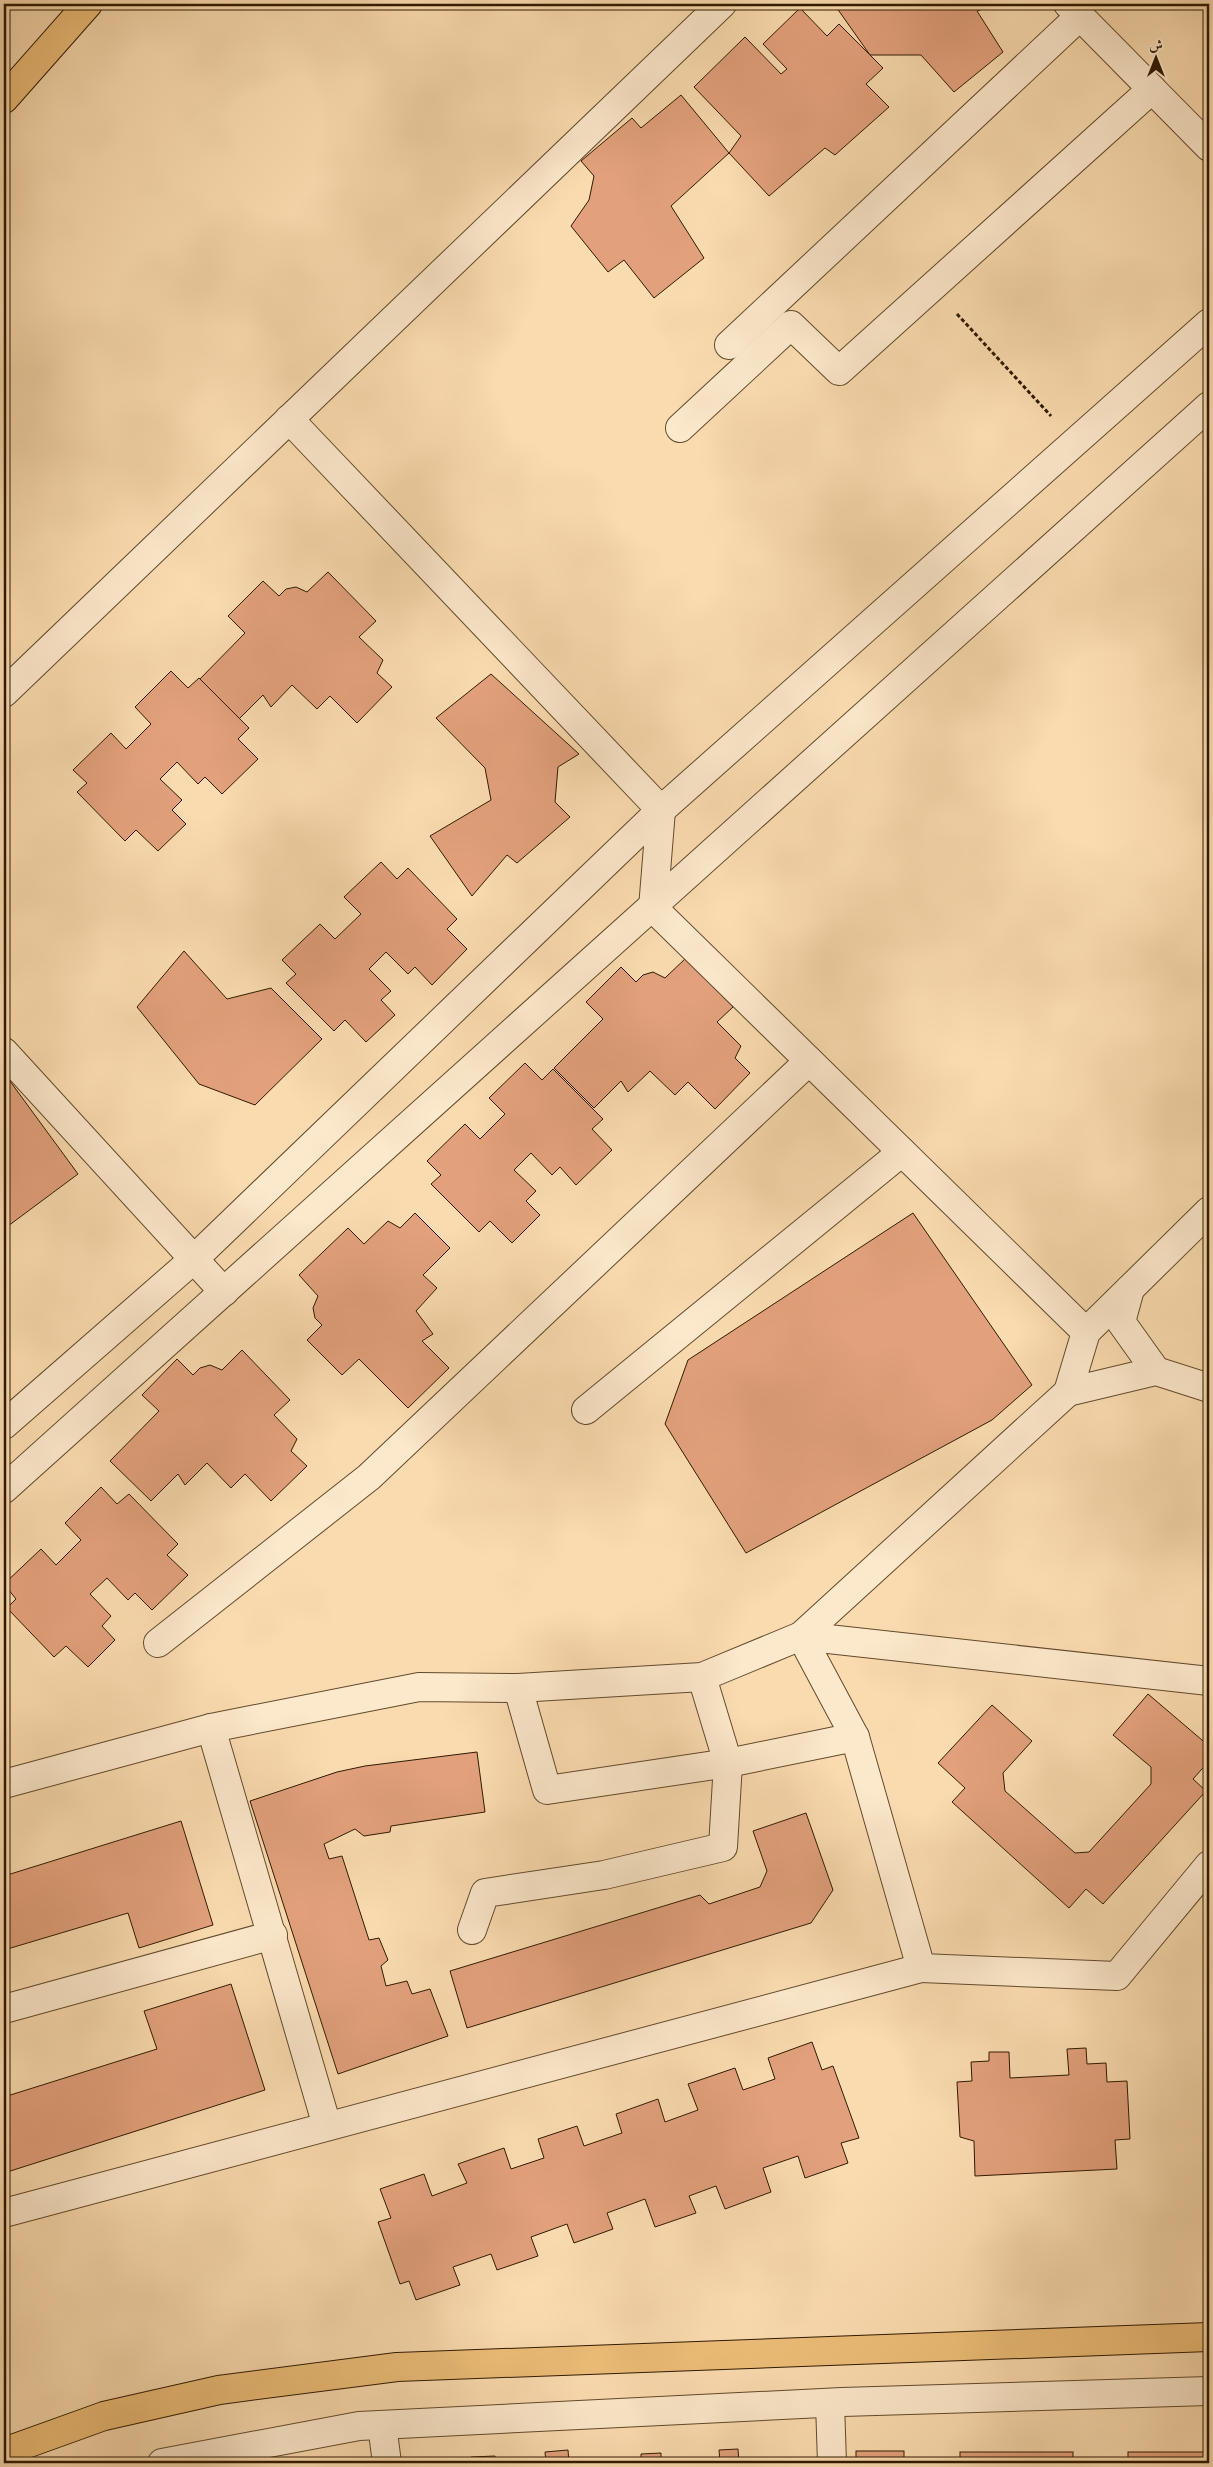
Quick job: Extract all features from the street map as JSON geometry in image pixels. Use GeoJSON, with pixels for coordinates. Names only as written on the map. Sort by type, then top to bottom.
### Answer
{"type":"FeatureCollection","features":[{"type":"Feature","properties":{"kind":"main road"},"geometry":{"type":"LineString","coordinates":[[4,100],[88,4]]}},
{"type":"Feature","properties":{"kind":"main road"},"geometry":{"type":"LineString","coordinates":[[4,2452],[104,2416],[219,2390],[397,2367],[1209,2337]]}},
{"type":"Feature","properties":{"kind":"street"},"geometry":{"type":"LineString","coordinates":[[4,693],[722,4]]}},
{"type":"Feature","properties":{"kind":"street"},"geometry":{"type":"LineString","coordinates":[[729,345],[1074,10],[1209,147]]}},
{"type":"Feature","properties":{"kind":"street"},"geometry":{"type":"LineString","coordinates":[[680,428],[791,325],[839,371],[1152,89]]}},
{"type":"Feature","properties":{"kind":"street"},"geometry":{"type":"LineString","coordinates":[[4,1425],[194,1258],[661,810],[1209,323]]}},
{"type":"Feature","properties":{"kind":"street"},"geometry":{"type":"LineString","coordinates":[[4,1489],[653,908],[1209,406]]}},
{"type":"Feature","properties":{"kind":"street"},"geometry":{"type":"LineString","coordinates":[[288,420],[661,810],[653,908]]}},
{"type":"Feature","properties":{"kind":"street"},"geometry":{"type":"LineString","coordinates":[[653,908],[1086,1332]]}},
{"type":"Feature","properties":{"kind":"street"},"geometry":{"type":"LineString","coordinates":[[4,1052],[224,1292]]}},
{"type":"Feature","properties":{"kind":"street"},"geometry":{"type":"LineString","coordinates":[[158,1643],[369,1476],[810,1061]]}},
{"type":"Feature","properties":{"kind":"street"},"geometry":{"type":"LineString","coordinates":[[586,1410],[902,1152]]}},
{"type":"Feature","properties":{"kind":"street"},"geometry":{"type":"LineString","coordinates":[[1068,1392],[1086,1332],[1209,1211]]}},
{"type":"Feature","properties":{"kind":"street"},"geometry":{"type":"LineString","coordinates":[[1130,1289],[1121,1322],[1156,1371]]}},
{"type":"Feature","properties":{"kind":"street"},"geometry":{"type":"LineString","coordinates":[[4,1784],[211,1728],[419,1687],[518,1688],[702,1677],[801,1636],[1068,1392],[1156,1371],[1209,1388]]}},
{"type":"Feature","properties":{"kind":"street"},"geometry":{"type":"LineString","coordinates":[[801,1636],[1209,1681]]}},
{"type":"Feature","properties":{"kind":"street"},"geometry":{"type":"LineString","coordinates":[[801,1636],[855,1737],[921,1968]]}},
{"type":"Feature","properties":{"kind":"street"},"geometry":{"type":"LineString","coordinates":[[472,1930],[485,1893],[604,1875],[723,1846],[728,1763],[702,1677]]}},
{"type":"Feature","properties":{"kind":"street"},"geometry":{"type":"LineString","coordinates":[[518,1688],[547,1790],[728,1763],[855,1737]]}},
{"type":"Feature","properties":{"kind":"street"},"geometry":{"type":"LineString","coordinates":[[211,1728],[273,1935],[327,2126]]}},
{"type":"Feature","properties":{"kind":"street"},"geometry":{"type":"LineString","coordinates":[[4,2212],[921,1968],[1117,1976],[1209,1866]]}},
{"type":"Feature","properties":{"kind":"street"},"geometry":{"type":"LineString","coordinates":[[4,2009],[273,1935]]}},
{"type":"Feature","properties":{"kind":"street"},"geometry":{"type":"LineString","coordinates":[[162,2463],[359,2426],[830,2403],[1209,2391]]}},
{"type":"Feature","properties":{"kind":"street"},"geometry":{"type":"LineString","coordinates":[[830,2403],[832,2463]]}},
{"type":"Feature","properties":{"kind":"street"},"geometry":{"type":"LineString","coordinates":[[382,2425],[387,2463]]}},
{"type":"Feature","properties":{"kind":"path"},"geometry":{"type":"LineString","coordinates":[[932,288],[1076,442]]}},
{"type":"Feature","properties":{"kind":"building"},"geometry":{"type":"Polygon","coordinates":[[[834,4],[996,4],[977,11],[1003,52],[954,92],[921,55],[870,55],[834,4]]]}},
{"type":"Feature","properties":{"kind":"building"},"geometry":{"type":"Polygon","coordinates":[[[1188,4],[1209,4],[1194,10],[1188,4]]]}},
{"type":"Feature","properties":{"kind":"building"},"geometry":{"type":"Polygon","coordinates":[[[800,8],[827,36],[839,24],[883,68],[866,84],[889,107],[835,155],[825,148],[769,196],[729,153],[741,136],[694,87],[745,37],[781,74],[787,69],[763,44],[800,8]]]}},
{"type":"Feature","properties":{"kind":"building"},"geometry":{"type":"Polygon","coordinates":[[[681,95],[729,153],[671,206],[704,258],[654,298],[624,260],[608,272],[571,226],[589,200],[594,176],[581,161],[632,118],[641,128],[681,95]]]}},
{"type":"Feature","properties":{"kind":"building"},"geometry":{"type":"Polygon","coordinates":[[[328,572],[376,621],[359,637],[383,660],[377,673],[392,687],[357,723],[330,696],[317,709],[292,685],[271,707],[263,695],[236,722],[196,683],[245,633],[228,616],[263,581],[279,596],[286,589],[296,587],[307,592],[328,572]]]}},
{"type":"Feature","properties":{"kind":"building"},"geometry":{"type":"Polygon","coordinates":[[[171,671],[188,688],[199,678],[249,728],[238,739],[258,759],[222,794],[205,777],[198,784],[177,762],[160,779],[182,800],[172,810],[186,824],[158,851],[136,830],[125,841],[77,792],[87,783],[73,770],[111,733],[126,749],[151,724],[135,707],[171,671]]]}},
{"type":"Feature","properties":{"kind":"building"},"geometry":{"type":"Polygon","coordinates":[[[491,674],[579,754],[558,767],[555,802],[570,817],[517,863],[507,855],[472,896],[430,836],[491,800],[485,768],[436,718],[491,674]]]}},
{"type":"Feature","properties":{"kind":"building"},"geometry":{"type":"Polygon","coordinates":[[[381,862],[397,879],[408,868],[457,919],[447,929],[467,949],[432,985],[415,967],[408,974],[386,952],[369,969],[391,991],[381,1000],[395,1015],[366,1042],[345,1020],[334,1031],[286,983],[296,974],[282,960],[320,924],[335,939],[361,914],[344,897],[381,862]]]}},
{"type":"Feature","properties":{"kind":"building"},"geometry":{"type":"Polygon","coordinates":[[[184,951],[227,999],[271,988],[322,1039],[255,1105],[199,1084],[137,1007],[184,951]]]}},
{"type":"Feature","properties":{"kind":"building"},"geometry":{"type":"Polygon","coordinates":[[[686,958],[733,1007],[717,1022],[741,1046],[735,1058],[750,1073],[715,1109],[688,1082],[675,1095],[650,1071],[628,1092],[621,1081],[594,1108],[554,1068],[603,1019],[586,1002],[621,967],[636,982],[643,975],[653,972],[665,978],[686,958]]]}},
{"type":"Feature","properties":{"kind":"building"},"geometry":{"type":"Polygon","coordinates":[[[525,1063],[542,1080],[553,1069],[603,1119],[592,1129],[612,1150],[576,1185],[560,1167],[552,1175],[531,1153],[514,1170],[536,1191],[526,1201],[540,1215],[512,1243],[490,1221],[479,1232],[431,1184],[441,1175],[427,1161],[465,1124],[480,1139],[505,1114],[489,1098],[525,1063]]]}},
{"type":"Feature","properties":{"kind":"building"},"geometry":{"type":"Polygon","coordinates":[[[4,1073],[78,1174],[4,1229],[4,1073]]]}},
{"type":"Feature","properties":{"kind":"building"},"geometry":{"type":"Polygon","coordinates":[[[415,1213],[450,1248],[423,1275],[437,1288],[416,1311],[433,1334],[422,1341],[449,1368],[408,1408],[359,1359],[342,1375],[307,1340],[322,1325],[315,1318],[313,1308],[318,1296],[299,1275],[348,1228],[364,1244],[388,1221],[400,1228],[415,1213]]]}},
{"type":"Feature","properties":{"kind":"building"},"geometry":{"type":"Polygon","coordinates":[[[913,1213],[1032,1385],[992,1420],[746,1553],[665,1424],[688,1360],[913,1213]]]}},
{"type":"Feature","properties":{"kind":"building"},"geometry":{"type":"Polygon","coordinates":[[[242,1350],[290,1400],[274,1415],[297,1439],[291,1451],[307,1466],[271,1501],[245,1474],[231,1488],[207,1463],[185,1485],[178,1474],[151,1501],[110,1461],[159,1411],[142,1395],[177,1359],[193,1375],[200,1368],[210,1365],[222,1370],[242,1350]]]}},
{"type":"Feature","properties":{"kind":"building"},"geometry":{"type":"Polygon","coordinates":[[[101,1487],[117,1504],[129,1494],[178,1544],[167,1555],[188,1575],[152,1610],[135,1593],[128,1600],[107,1578],[90,1594],[111,1616],[102,1626],[115,1640],[88,1667],[66,1646],[54,1657],[7,1608],[16,1599],[4,1584],[41,1549],[56,1565],[81,1540],[65,1523],[101,1487]]]}},
{"type":"Feature","properties":{"kind":"building"},"geometry":{"type":"Polygon","coordinates":[[[1148,1694],[1209,1746],[1209,1761],[1193,1779],[1206,1791],[1103,1904],[1086,1889],[1069,1908],[952,1802],[965,1788],[938,1763],[992,1705],[1032,1741],[1003,1773],[1005,1791],[1075,1853],[1089,1852],[1151,1784],[1151,1767],[1113,1735],[1148,1694]]]}},
{"type":"Feature","properties":{"kind":"building"},"geometry":{"type":"Polygon","coordinates":[[[477,1752],[485,1812],[391,1826],[390,1832],[364,1836],[355,1829],[324,1844],[329,1859],[342,1856],[369,1940],[379,1938],[388,1960],[381,1966],[386,1986],[407,1981],[412,1994],[430,1989],[448,2036],[338,2074],[250,1801],[337,1772],[365,1766],[477,1752]]]}},
{"type":"Feature","properties":{"kind":"building"},"geometry":{"type":"Polygon","coordinates":[[[806,1813],[833,1890],[811,1923],[467,2028],[450,1971],[700,1895],[709,1904],[760,1887],[767,1871],[753,1831],[806,1813]]]}},
{"type":"Feature","properties":{"kind":"building"},"geometry":{"type":"Polygon","coordinates":[[[181,1821],[213,1925],[139,1948],[128,1913],[4,1950],[4,1876],[181,1821]]]}},
{"type":"Feature","properties":{"kind":"building"},"geometry":{"type":"Polygon","coordinates":[[[231,1984],[265,2090],[4,2173],[4,2097],[157,2049],[144,2011],[231,1984]]]}},
{"type":"Feature","properties":{"kind":"building"},"geometry":{"type":"Polygon","coordinates":[[[812,2042],[822,2070],[833,2066],[859,2138],[841,2143],[848,2163],[805,2178],[798,2156],[763,2168],[771,2192],[725,2209],[716,2186],[689,2196],[696,2213],[655,2227],[645,2199],[607,2213],[613,2229],[574,2243],[567,2224],[531,2237],[538,2256],[497,2270],[491,2254],[453,2267],[460,2285],[416,2300],[409,2281],[400,2284],[378,2222],[391,2218],[380,2189],[424,2174],[432,2196],[467,2183],[458,2164],[504,2148],[511,2169],[544,2158],[538,2139],[577,2126],[584,2146],[622,2133],[616,2114],[658,2099],[665,2122],[698,2110],[688,2084],[735,2068],[743,2090],[775,2079],[768,2058],[812,2042]]]}},
{"type":"Feature","properties":{"kind":"building"},"geometry":{"type":"Polygon","coordinates":[[[1086,2048],[1087,2064],[1106,2063],[1107,2082],[1127,2081],[1130,2139],[1115,2140],[1117,2169],[975,2176],[974,2141],[960,2137],[957,2082],[972,2081],[971,2062],[989,2061],[989,2052],[1009,2052],[1010,2078],[1069,2075],[1067,2049],[1086,2048]]]}},
{"type":"Feature","properties":{"kind":"building"},"geometry":{"type":"Polygon","coordinates":[[[738,2449],[739,2463],[720,2463],[719,2450],[738,2449]]]}},
{"type":"Feature","properties":{"kind":"building"},"geometry":{"type":"Polygon","coordinates":[[[568,2450],[569,2463],[546,2463],[545,2452],[568,2450]]]}},
{"type":"Feature","properties":{"kind":"building"},"geometry":{"type":"Polygon","coordinates":[[[856,2451],[904,2451],[904,2463],[856,2463],[856,2451]]]}},
{"type":"Feature","properties":{"kind":"building"},"geometry":{"type":"Polygon","coordinates":[[[960,2452],[1073,2452],[1073,2463],[960,2463],[960,2452]]]}},
{"type":"Feature","properties":{"kind":"building"},"geometry":{"type":"Polygon","coordinates":[[[1128,2452],[1209,2452],[1209,2463],[1128,2463],[1128,2452]]]}},
{"type":"Feature","properties":{"kind":"building"},"geometry":{"type":"Polygon","coordinates":[[[661,2453],[661,2463],[623,2463],[641,2462],[641,2454],[661,2453]]]}},
{"type":"Feature","properties":{"kind":"building"},"geometry":{"type":"Polygon","coordinates":[[[495,2456],[496,2463],[471,2463],[471,2457],[495,2456]]]}}]}
